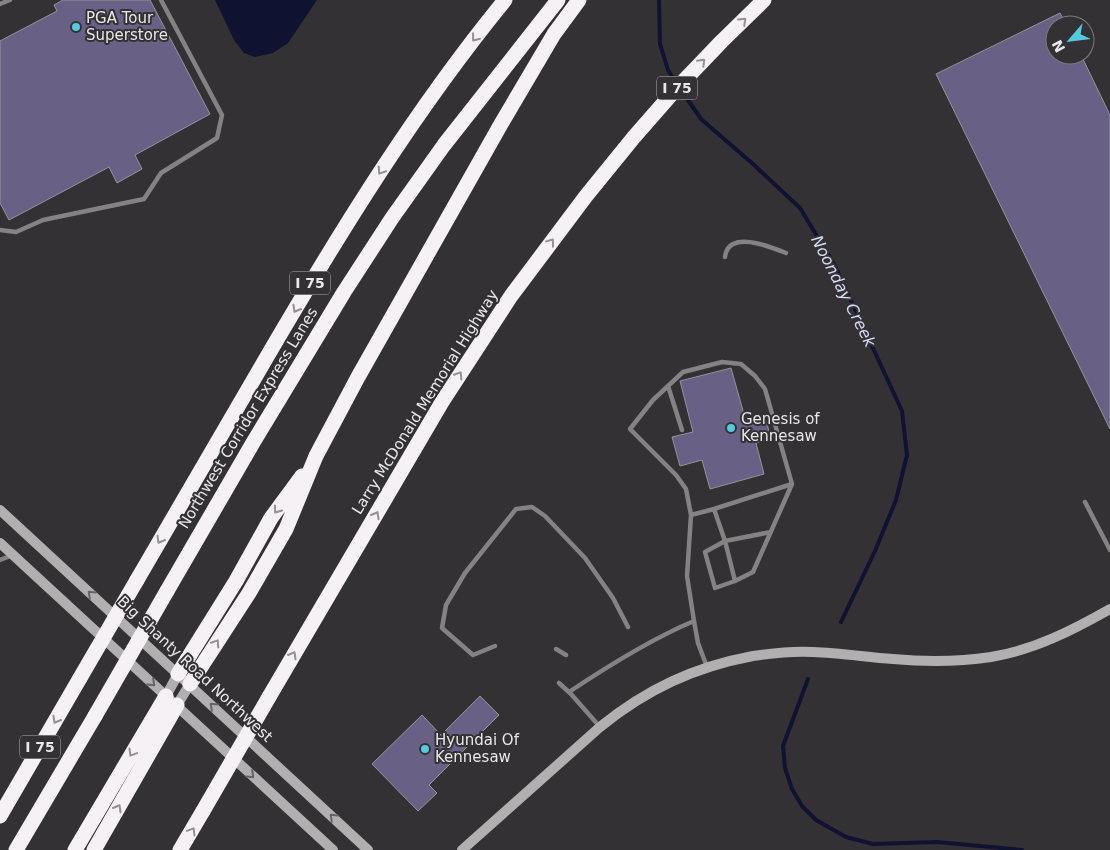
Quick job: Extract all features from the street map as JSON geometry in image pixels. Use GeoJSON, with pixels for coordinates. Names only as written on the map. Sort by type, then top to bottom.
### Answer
{"type":"FeatureCollection","features":[{"type":"Feature","properties":{"kind":"highway","name":"I 75"},"geometry":{"type":"LineString","coordinates":[[0,816],[136,580],[353,213],[394,149],[473,39],[505,0]]}},
{"type":"Feature","properties":{"kind":"highway","name":"Northwest Corridor Express Lanes"},"geometry":{"type":"LineString","coordinates":[[16,850],[259,433],[344,292],[392,218],[444,145],[558,0]]}},
{"type":"Feature","properties":{"kind":"highway"},"geometry":{"type":"LineString","coordinates":[[184,679],[271,518],[316,456],[358,377],[502,124],[554,34],[579,0]]}},
{"type":"Feature","properties":{"kind":"highway","name":"Larry McDonald Memorial Highway"},"geometry":{"type":"LineString","coordinates":[[180,850],[442,402],[511,296],[586,196],[634,137],[676,89],[764,0]]}},
{"type":"Feature","properties":{"kind":"highway"},"geometry":{"type":"LineString","coordinates":[[75,850],[171,701]]}},
{"type":"Feature","properties":{"kind":"highway"},"geometry":{"type":"LineString","coordinates":[[94,850],[171,701]]}},
{"type":"Feature","properties":{"kind":"street","name":"Big Shanty Road Northwest"},"geometry":{"type":"LineString","coordinates":[[0,510],[368,850]]}},
{"type":"Feature","properties":{"kind":"street"},"geometry":{"type":"LineString","coordinates":[[0,543],[333,850]]}},
{"type":"Feature","properties":{"kind":"street"},"geometry":{"type":"LineString","coordinates":[[462,850],[600,727],[624,708],[685,674],[737,659],[783,652],[811,651],[924,662],[991,657],[1043,642],[1086,623],[1110,609]]}},
{"type":"Feature","properties":{"kind":"street"},"geometry":{"type":"LineString","coordinates":[[171,701],[184,679]]}},
{"type":"Feature","properties":{"kind":"street"},"geometry":{"type":"LineString","coordinates":[[171,701],[184,679]]}},
{"type":"Feature","properties":{"kind":"lane"},"geometry":{"type":"LineString","coordinates":[[0,4],[10,0]]}},
{"type":"Feature","properties":{"kind":"lane"},"geometry":{"type":"LineString","coordinates":[[0,230],[16,232],[43,220],[144,199],[161,173],[217,138],[222,115],[161,0]]}},
{"type":"Feature","properties":{"kind":"lane"},"geometry":{"type":"LineString","coordinates":[[725,256],[726,250],[730,245],[742,241],[771,247],[786,253]]}},
{"type":"Feature","properties":{"kind":"lane"},"geometry":{"type":"LineString","coordinates":[[707,667],[698,643],[687,576],[691,515],[686,489],[676,475],[630,429],[653,400],[683,372],[722,362],[741,364],[755,376],[765,389],[792,484],[771,532],[753,572],[715,588],[705,552],[725,541],[771,532]]}},
{"type":"Feature","properties":{"kind":"lane"},"geometry":{"type":"LineString","coordinates":[[668,386],[682,430]]}},
{"type":"Feature","properties":{"kind":"lane"},"geometry":{"type":"LineString","coordinates":[[691,515],[792,484]]}},
{"type":"Feature","properties":{"kind":"lane"},"geometry":{"type":"LineString","coordinates":[[1085,502],[1110,550]]}},
{"type":"Feature","properties":{"kind":"lane"},"geometry":{"type":"LineString","coordinates":[[495,646],[473,655],[442,628],[446,606],[465,572],[516,509],[532,507],[545,516],[586,558],[613,598],[628,627]]}},
{"type":"Feature","properties":{"kind":"lane"},"geometry":{"type":"LineString","coordinates":[[714,509],[735,580]]}},
{"type":"Feature","properties":{"kind":"lane"},"geometry":{"type":"LineString","coordinates":[[0,560],[13,555]]}},
{"type":"Feature","properties":{"kind":"lane"},"geometry":{"type":"LineString","coordinates":[[569,692],[592,676],[671,631],[694,621]]}},
{"type":"Feature","properties":{"kind":"lane"},"geometry":{"type":"LineString","coordinates":[[556,649],[566,655]]}},
{"type":"Feature","properties":{"kind":"lane"},"geometry":{"type":"LineString","coordinates":[[559,683],[600,727]]}},
{"type":"Feature","properties":{"kind":"water"},"geometry":{"type":"Polygon","coordinates":[[[215,0],[317,0],[288,43],[273,53],[255,57],[244,53],[234,40],[215,0]]]}},
{"type":"Feature","properties":{"kind":"building"},"geometry":{"type":"Polygon","coordinates":[[[63,0],[150,0],[210,114],[135,155],[142,169],[117,183],[109,167],[9,220],[0,203],[0,41],[57,11],[54,5],[63,0]]]}},
{"type":"Feature","properties":{"kind":"building"},"geometry":{"type":"Polygon","coordinates":[[[1045,20],[1045,65],[1086,65],[1110,115],[1110,429],[936,74],[1045,20]]]}},
{"type":"Feature","properties":{"kind":"building","name":"Genesis of Kennesaw"},"geometry":{"type":"Polygon","coordinates":[[[731,368],[747,425],[766,420],[771,439],[756,443],[764,474],[710,489],[702,460],[680,466],[672,437],[693,432],[680,381],[731,368]]]}},
{"type":"Feature","properties":{"kind":"building","name":"Hyundai Of Kennesaw"},"geometry":{"type":"Polygon","coordinates":[[[480,696],[499,715],[429,785],[437,793],[418,811],[372,764],[422,715],[441,735],[480,696]]]}},
{"type":"Feature","properties":{"kind":"waterway","name":"Noonday Creek"},"geometry":{"type":"LineString","coordinates":[[659,0],[660,44],[668,70],[677,84]]}},
{"type":"Feature","properties":{"kind":"waterway","name":"Noonday Creek"},"geometry":{"type":"LineString","coordinates":[[681,90],[701,119],[800,208],[835,266],[902,411],[907,455],[896,500],[875,551],[841,622]]}},
{"type":"Feature","properties":{"kind":"waterway","name":"Noonday Creek"},"geometry":{"type":"LineString","coordinates":[[808,679],[783,746],[785,768],[792,789],[802,806],[816,820],[846,837],[873,844],[937,842],[1022,850]]}},
{"type":"Feature","properties":{"kind":"place","name":"PGA Tour Superstore"},"geometry":{"type":"Point","coordinates":[76,27]}},
{"type":"Feature","properties":{"kind":"place","name":"Genesis of Kennesaw"},"geometry":{"type":"Point","coordinates":[731,428]}},
{"type":"Feature","properties":{"kind":"place","name":"Hyundai Of Kennesaw"},"geometry":{"type":"Point","coordinates":[425,749]}}]}
